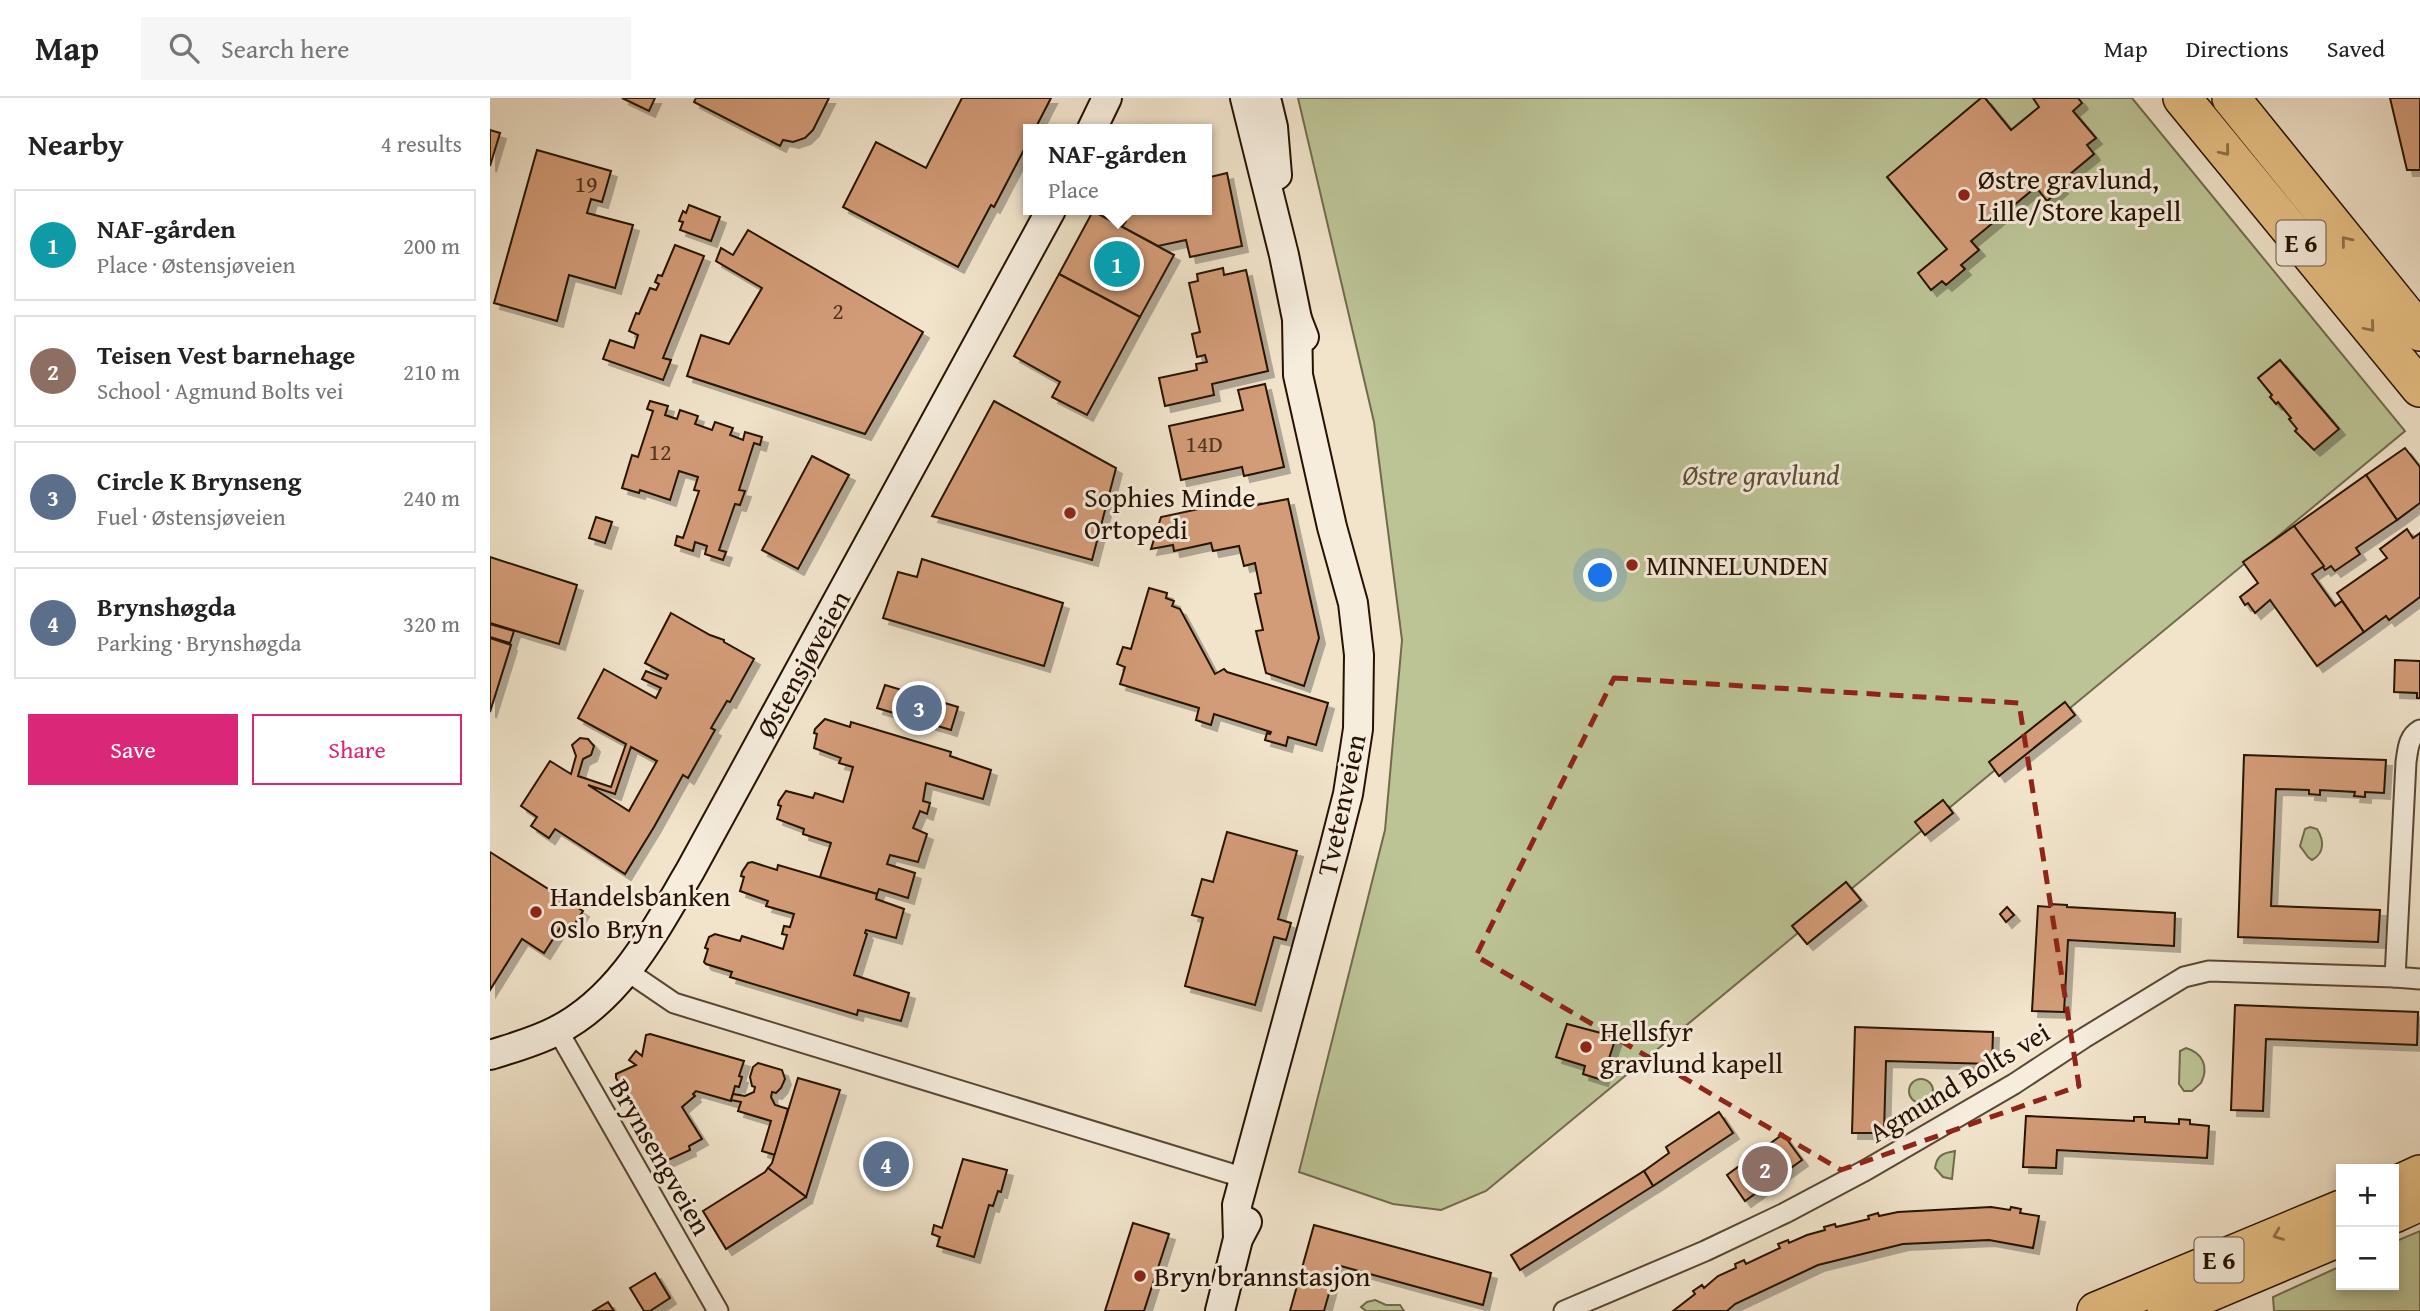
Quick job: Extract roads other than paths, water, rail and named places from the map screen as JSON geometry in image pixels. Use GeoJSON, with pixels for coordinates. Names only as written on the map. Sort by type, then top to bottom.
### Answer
{"type":"FeatureCollection","features":[{"type":"Feature","properties":{"kind":"highway","name":"E 6"},"geometry":{"type":"LineString","coordinates":[[2182,98],[2420,388]]}},
{"type":"Feature","properties":{"kind":"highway","name":"E 6"},"geometry":{"type":"LineString","coordinates":[[2231,98],[2420,332]]}},
{"type":"Feature","properties":{"kind":"highway"},"geometry":{"type":"LineString","coordinates":[[2399,1184],[2420,1174]]}},
{"type":"Feature","properties":{"kind":"highway"},"geometry":{"type":"LineString","coordinates":[[2399,1212],[2420,1202]]}},
{"type":"Feature","properties":{"kind":"highway","name":"E 6"},"geometry":{"type":"LineString","coordinates":[[2096,1311],[2336,1211]]}},
{"type":"Feature","properties":{"kind":"highway","name":"E 6"},"geometry":{"type":"LineString","coordinates":[[2166,1311],[2336,1239]]}},
{"type":"Feature","properties":{"kind":"main road"},"geometry":{"type":"LineString","coordinates":[[1095,124],[1107,98]]}},
{"type":"Feature","properties":{"kind":"main road","name":"Tvetenveien"},"geometry":{"type":"LineString","coordinates":[[1238,1239],[1237,1205],[1337,838],[1354,762],[1360,695],[1353,603],[1357,556],[1317,372],[1297,320],[1284,255],[1245,98]]}},
{"type":"Feature","properties":{"kind":"main road","name":"Tvetenveien"},"geometry":{"type":"LineString","coordinates":[[1266,98],[1273,127],[1284,255]]}},
{"type":"Feature","properties":{"kind":"main road","name":"Østensjøveien"},"geometry":{"type":"LineString","coordinates":[[490,1055],[558,1031],[590,1008],[627,971],[654,933],[1048,215]]}},
{"type":"Feature","properties":{"kind":"main road","name":"Tvetenveien"},"geometry":{"type":"LineString","coordinates":[[1220,1311],[1238,1239],[1253,1209],[1278,1121],[1292,1004]]}},
{"type":"Feature","properties":{"kind":"street"},"geometry":{"type":"LineString","coordinates":[[2395,978],[2406,762],[2409,743],[2420,730]]}},
{"type":"Feature","properties":{"kind":"street"},"geometry":{"type":"LineString","coordinates":[[627,971],[674,1003],[1245,1178]]}},
{"type":"Feature","properties":{"kind":"street","name":"Agmund Bolts vei"},"geometry":{"type":"LineString","coordinates":[[1564,1311],[1705,1251],[1866,1170],[2014,1084],[2183,977],[2209,971],[2420,979]]}},
{"type":"Feature","properties":{"kind":"street","name":"Brynsengveien"},"geometry":{"type":"LineString","coordinates":[[558,1031],[718,1311]]}},
{"type":"Feature","properties":{"kind":"place","name":"Østre gravlund, Lille/Store kapell"},"geometry":{"type":"Point","coordinates":[1964,195]}},
{"type":"Feature","properties":{"kind":"place","name":"NAF-gården"},"geometry":{"type":"Point","coordinates":[1117,264]}},
{"type":"Feature","properties":{"kind":"place","name":"Sophies Minde Ortopedi"},"geometry":{"type":"Point","coordinates":[1070,513]}},
{"type":"Feature","properties":{"kind":"place","name":"MINNELUNDEN"},"geometry":{"type":"Point","coordinates":[1632,565]}},
{"type":"Feature","properties":{"kind":"place","name":"Circle K Brynseng"},"geometry":{"type":"Point","coordinates":[919,708]}},
{"type":"Feature","properties":{"kind":"place","name":"Handelsbanken Oslo Bryn"},"geometry":{"type":"Point","coordinates":[536,912]}},
{"type":"Feature","properties":{"kind":"place","name":"Hellsfyr gravlund kapell"},"geometry":{"type":"Point","coordinates":[1586,1047]}},
{"type":"Feature","properties":{"kind":"place","name":"Brynshøgda"},"geometry":{"type":"Point","coordinates":[886,1164]}},
{"type":"Feature","properties":{"kind":"place","name":"Teisen Vest barnehage"},"geometry":{"type":"Point","coordinates":[1765,1169]}},
{"type":"Feature","properties":{"kind":"place","name":"Bryn brannstasjon"},"geometry":{"type":"Point","coordinates":[1140,1276]}},
{"type":"Feature","properties":{"kind":"park label","name":"Østre gravlund"},"geometry":{"type":"Point","coordinates":[1761,475]}}]}
